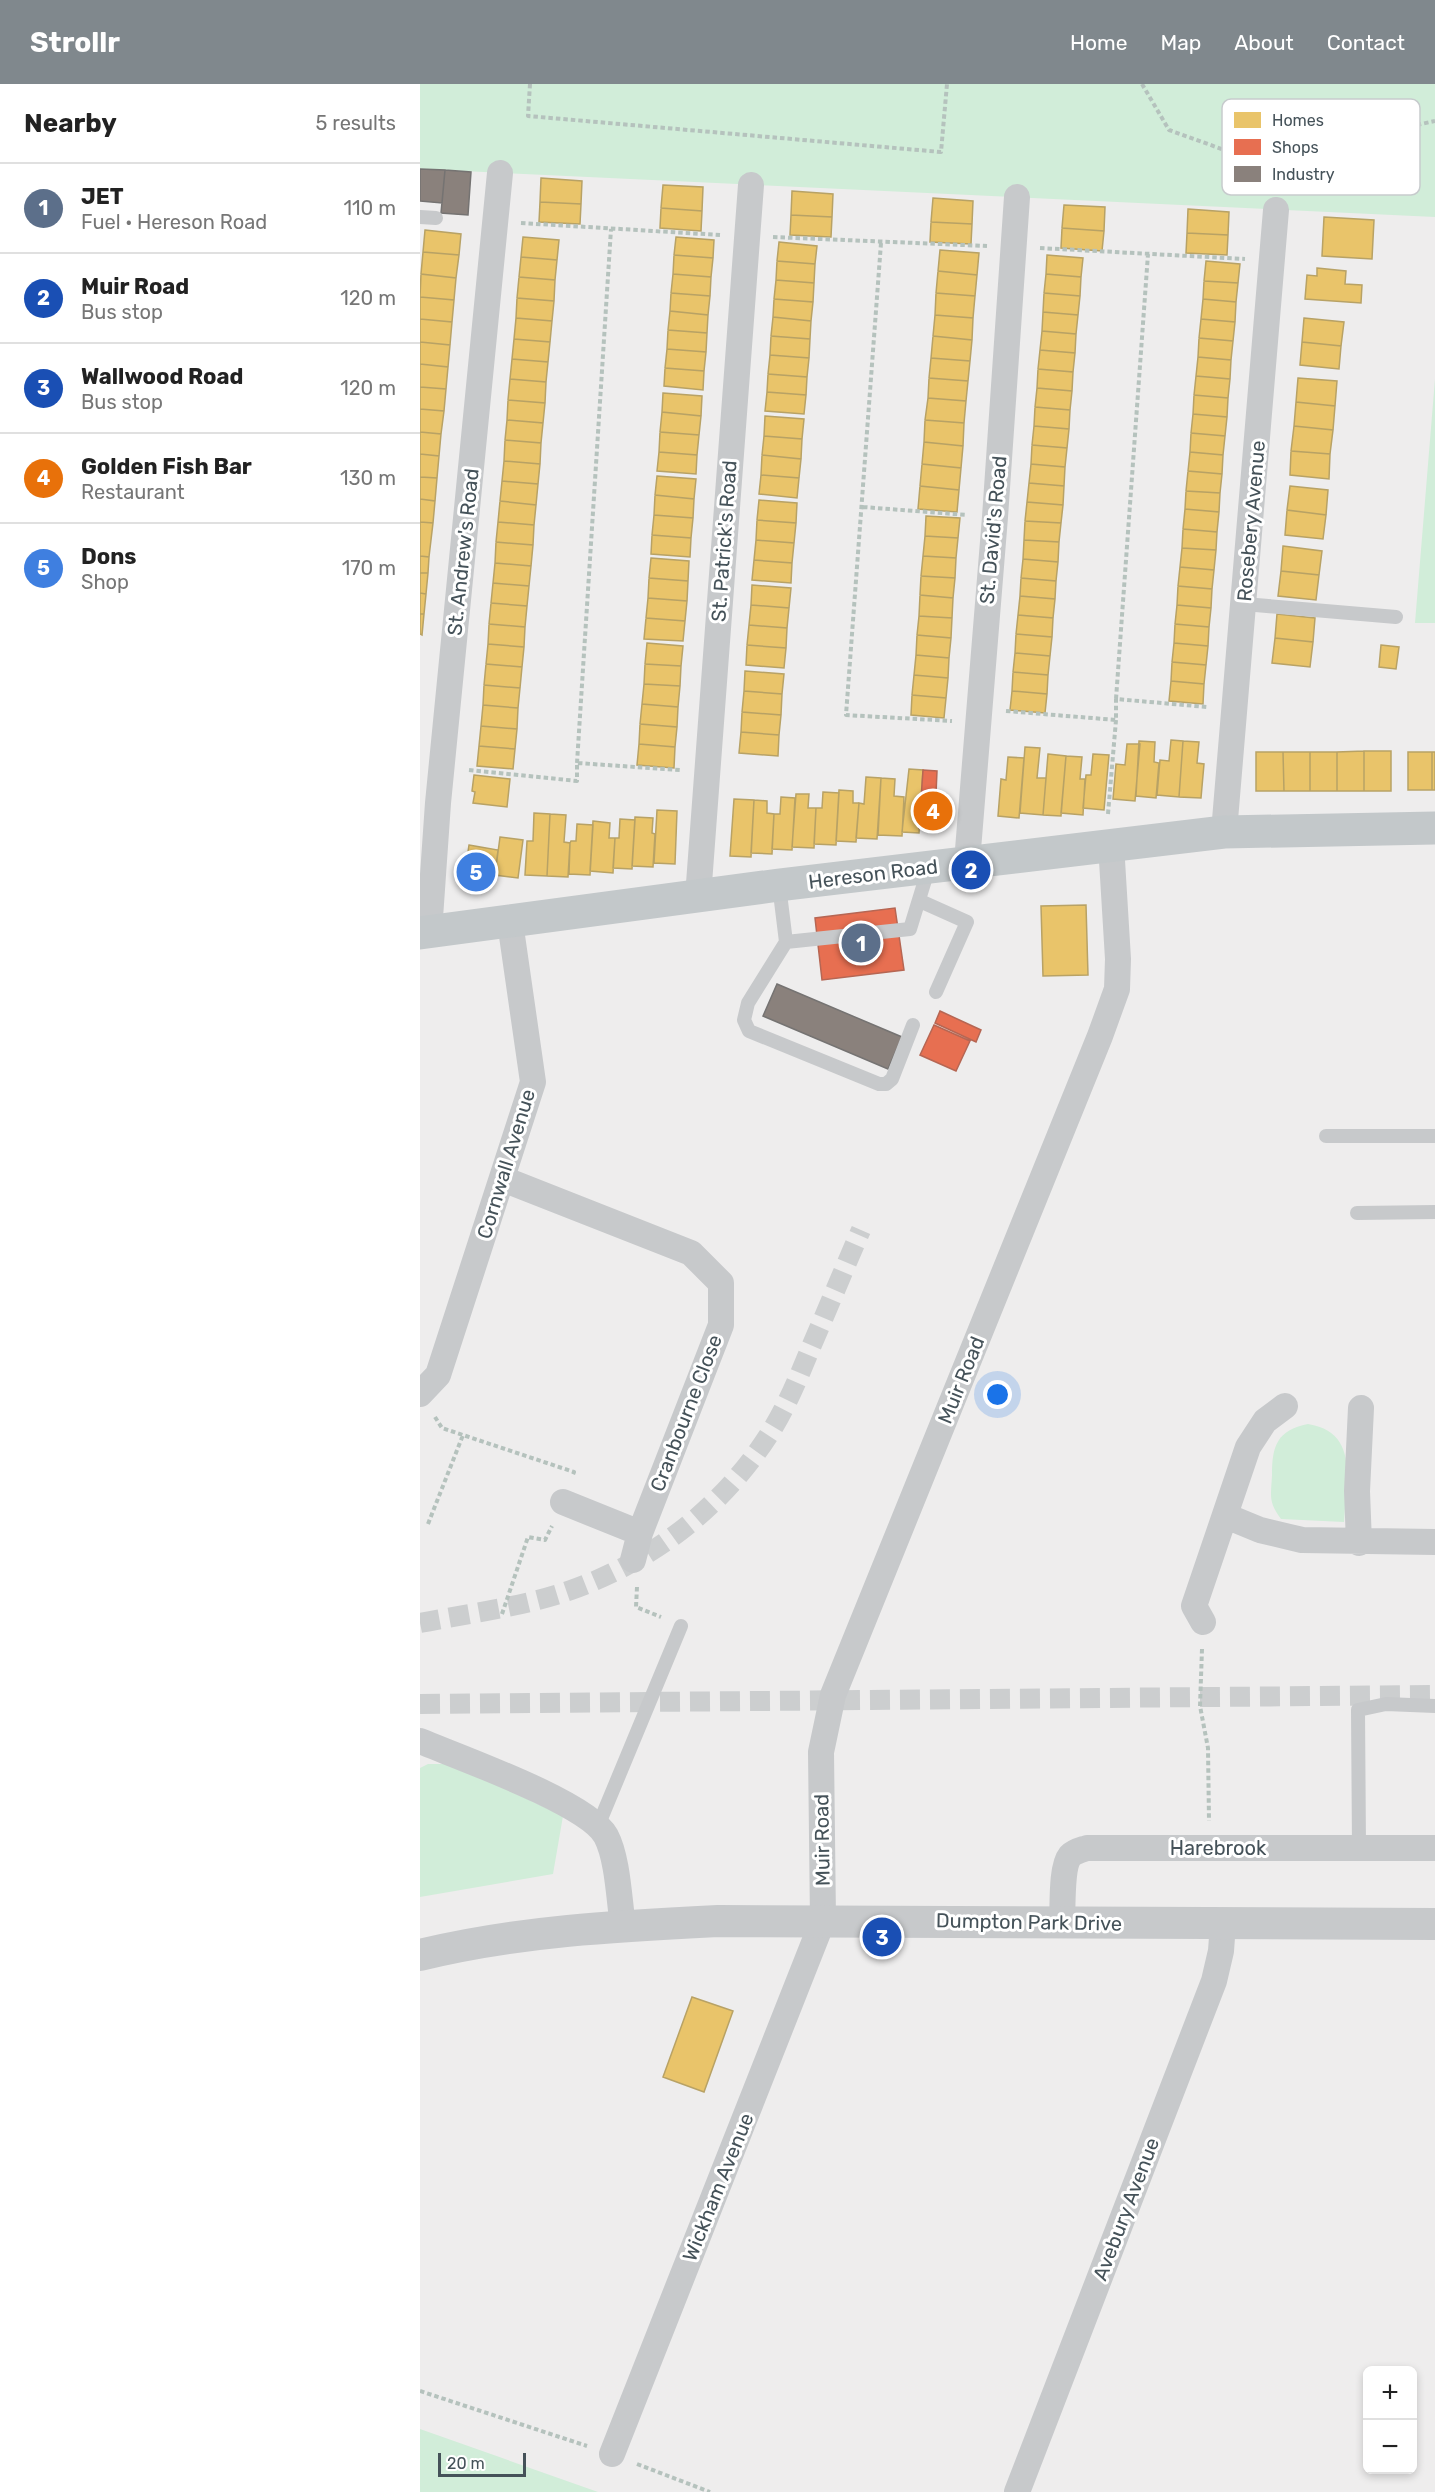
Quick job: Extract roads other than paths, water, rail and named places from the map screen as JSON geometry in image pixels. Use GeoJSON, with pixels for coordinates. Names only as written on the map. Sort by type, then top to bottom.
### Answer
{"type":"FeatureCollection","features":[{"type":"Feature","properties":{"kind":"main road","name":"Hereson Road"},"geometry":{"type":"LineString","coordinates":[[424,933],[779,885],[1224,832],[1435,828]]}},
{"type":"Feature","properties":{"kind":"street","name":"St. Andrew's Road"},"geometry":{"type":"LineString","coordinates":[[424,933],[500,173]]}},
{"type":"Feature","properties":{"kind":"street","name":"St. Patrick's Road"},"geometry":{"type":"LineString","coordinates":[[698,897],[751,185]]}},
{"type":"Feature","properties":{"kind":"street","name":"St. David's Road"},"geometry":{"type":"LineString","coordinates":[[966,862],[1017,197]]}},
{"type":"Feature","properties":{"kind":"street","name":"Rosebery Avenue"},"geometry":{"type":"LineString","coordinates":[[1224,832],[1276,210]]}},
{"type":"Feature","properties":{"kind":"street","name":"Muir Road"},"geometry":{"type":"LineString","coordinates":[[823,1920],[821,1752],[833,1695],[1117,989],[1118,959],[1111,844]]}},
{"type":"Feature","properties":{"kind":"street","name":"Cornwall Avenue"},"geometry":{"type":"LineString","coordinates":[[420,1393],[438,1375],[533,1082],[510,922]]}},
{"type":"Feature","properties":{"kind":"street","name":"Cranbourne Close"},"geometry":{"type":"LineString","coordinates":[[503,1179],[692,1253],[721,1283],[721,1325],[640,1533],[633,1560]]}},
{"type":"Feature","properties":{"kind":"street"},"geometry":{"type":"LineString","coordinates":[[1203,1622],[1194,1605],[1248,1447],[1265,1421],[1285,1406]]}},
{"type":"Feature","properties":{"kind":"street"},"geometry":{"type":"LineString","coordinates":[[1359,1542],[1357,1491],[1361,1408]]}},
{"type":"Feature","properties":{"kind":"street"},"geometry":{"type":"LineString","coordinates":[[562,1502],[640,1533]]}},
{"type":"Feature","properties":{"kind":"street"},"geometry":{"type":"LineString","coordinates":[[1226,1516],[1260,1530],[1302,1540],[1435,1542]]}},
{"type":"Feature","properties":{"kind":"street"},"geometry":{"type":"LineString","coordinates":[[420,1741],[564,1802],[598,1826],[606,1836],[612,1857],[623,1926]]}},
{"type":"Feature","properties":{"kind":"street","name":"Harebrook"},"geometry":{"type":"LineString","coordinates":[[1062,1922],[1065,1868],[1069,1857],[1076,1851],[1087,1848],[1435,1848]]}},
{"type":"Feature","properties":{"kind":"street","name":"Wickham Avenue"},"geometry":{"type":"LineString","coordinates":[[612,2454],[823,1920]]}},
{"type":"Feature","properties":{"kind":"street","name":"Dumpton Park Drive"},"geometry":{"type":"LineString","coordinates":[[420,1955],[494,1940],[623,1926],[718,1921],[1435,1924]]}},
{"type":"Feature","properties":{"kind":"street","name":"Avebury Avenue"},"geometry":{"type":"LineString","coordinates":[[1017,2492],[1214,1982],[1221,1951],[1222,1923]]}},
{"type":"Feature","properties":{"kind":"lane"},"geometry":{"type":"LineString","coordinates":[[420,217],[436,218]]}},
{"type":"Feature","properties":{"kind":"lane"},"geometry":{"type":"LineString","coordinates":[[1244,604],[1396,617]]}},
{"type":"Feature","properties":{"kind":"lane"},"geometry":{"type":"LineString","coordinates":[[786,942],[910,929],[929,867]]}},
{"type":"Feature","properties":{"kind":"lane"},"geometry":{"type":"LineString","coordinates":[[779,885],[786,942],[748,1003],[744,1020],[749,1031],[879,1084],[886,1084],[892,1079],[913,1025]]}},
{"type":"Feature","properties":{"kind":"lane"},"geometry":{"type":"LineString","coordinates":[[920,901],[967,922],[936,992]]}},
{"type":"Feature","properties":{"kind":"lane"},"geometry":{"type":"LineString","coordinates":[[1326,1136],[1435,1136]]}},
{"type":"Feature","properties":{"kind":"lane"},"geometry":{"type":"LineString","coordinates":[[1357,1213],[1435,1212]]}},
{"type":"Feature","properties":{"kind":"lane"},"geometry":{"type":"LineString","coordinates":[[598,1826],[681,1626]]}},
{"type":"Feature","properties":{"kind":"lane"},"geometry":{"type":"LineString","coordinates":[[1359,1848],[1358,1710],[1386,1704],[1435,1706]]}},
{"type":"Feature","properties":{"kind":"tunnel"},"geometry":{"type":"LineString","coordinates":[[420,1623],[534,1601],[571,1590],[630,1564],[658,1547],[708,1508],[731,1485],[776,1423],[797,1380],[861,1230]]}},
{"type":"Feature","properties":{"kind":"tunnel"},"geometry":{"type":"LineString","coordinates":[[420,1704],[1435,1695]]}},
{"type":"Feature","properties":{"kind":"place","name":"Golden Fish Bar"},"geometry":{"type":"Point","coordinates":[933,811]}},
{"type":"Feature","properties":{"kind":"place","name":"Muir Road"},"geometry":{"type":"Point","coordinates":[971,870]}},
{"type":"Feature","properties":{"kind":"place","name":"Dons"},"geometry":{"type":"Point","coordinates":[476,872]}},
{"type":"Feature","properties":{"kind":"place","name":"JET"},"geometry":{"type":"Point","coordinates":[861,943]}},
{"type":"Feature","properties":{"kind":"place","name":"Wallwood Road"},"geometry":{"type":"Point","coordinates":[882,1937]}}]}
